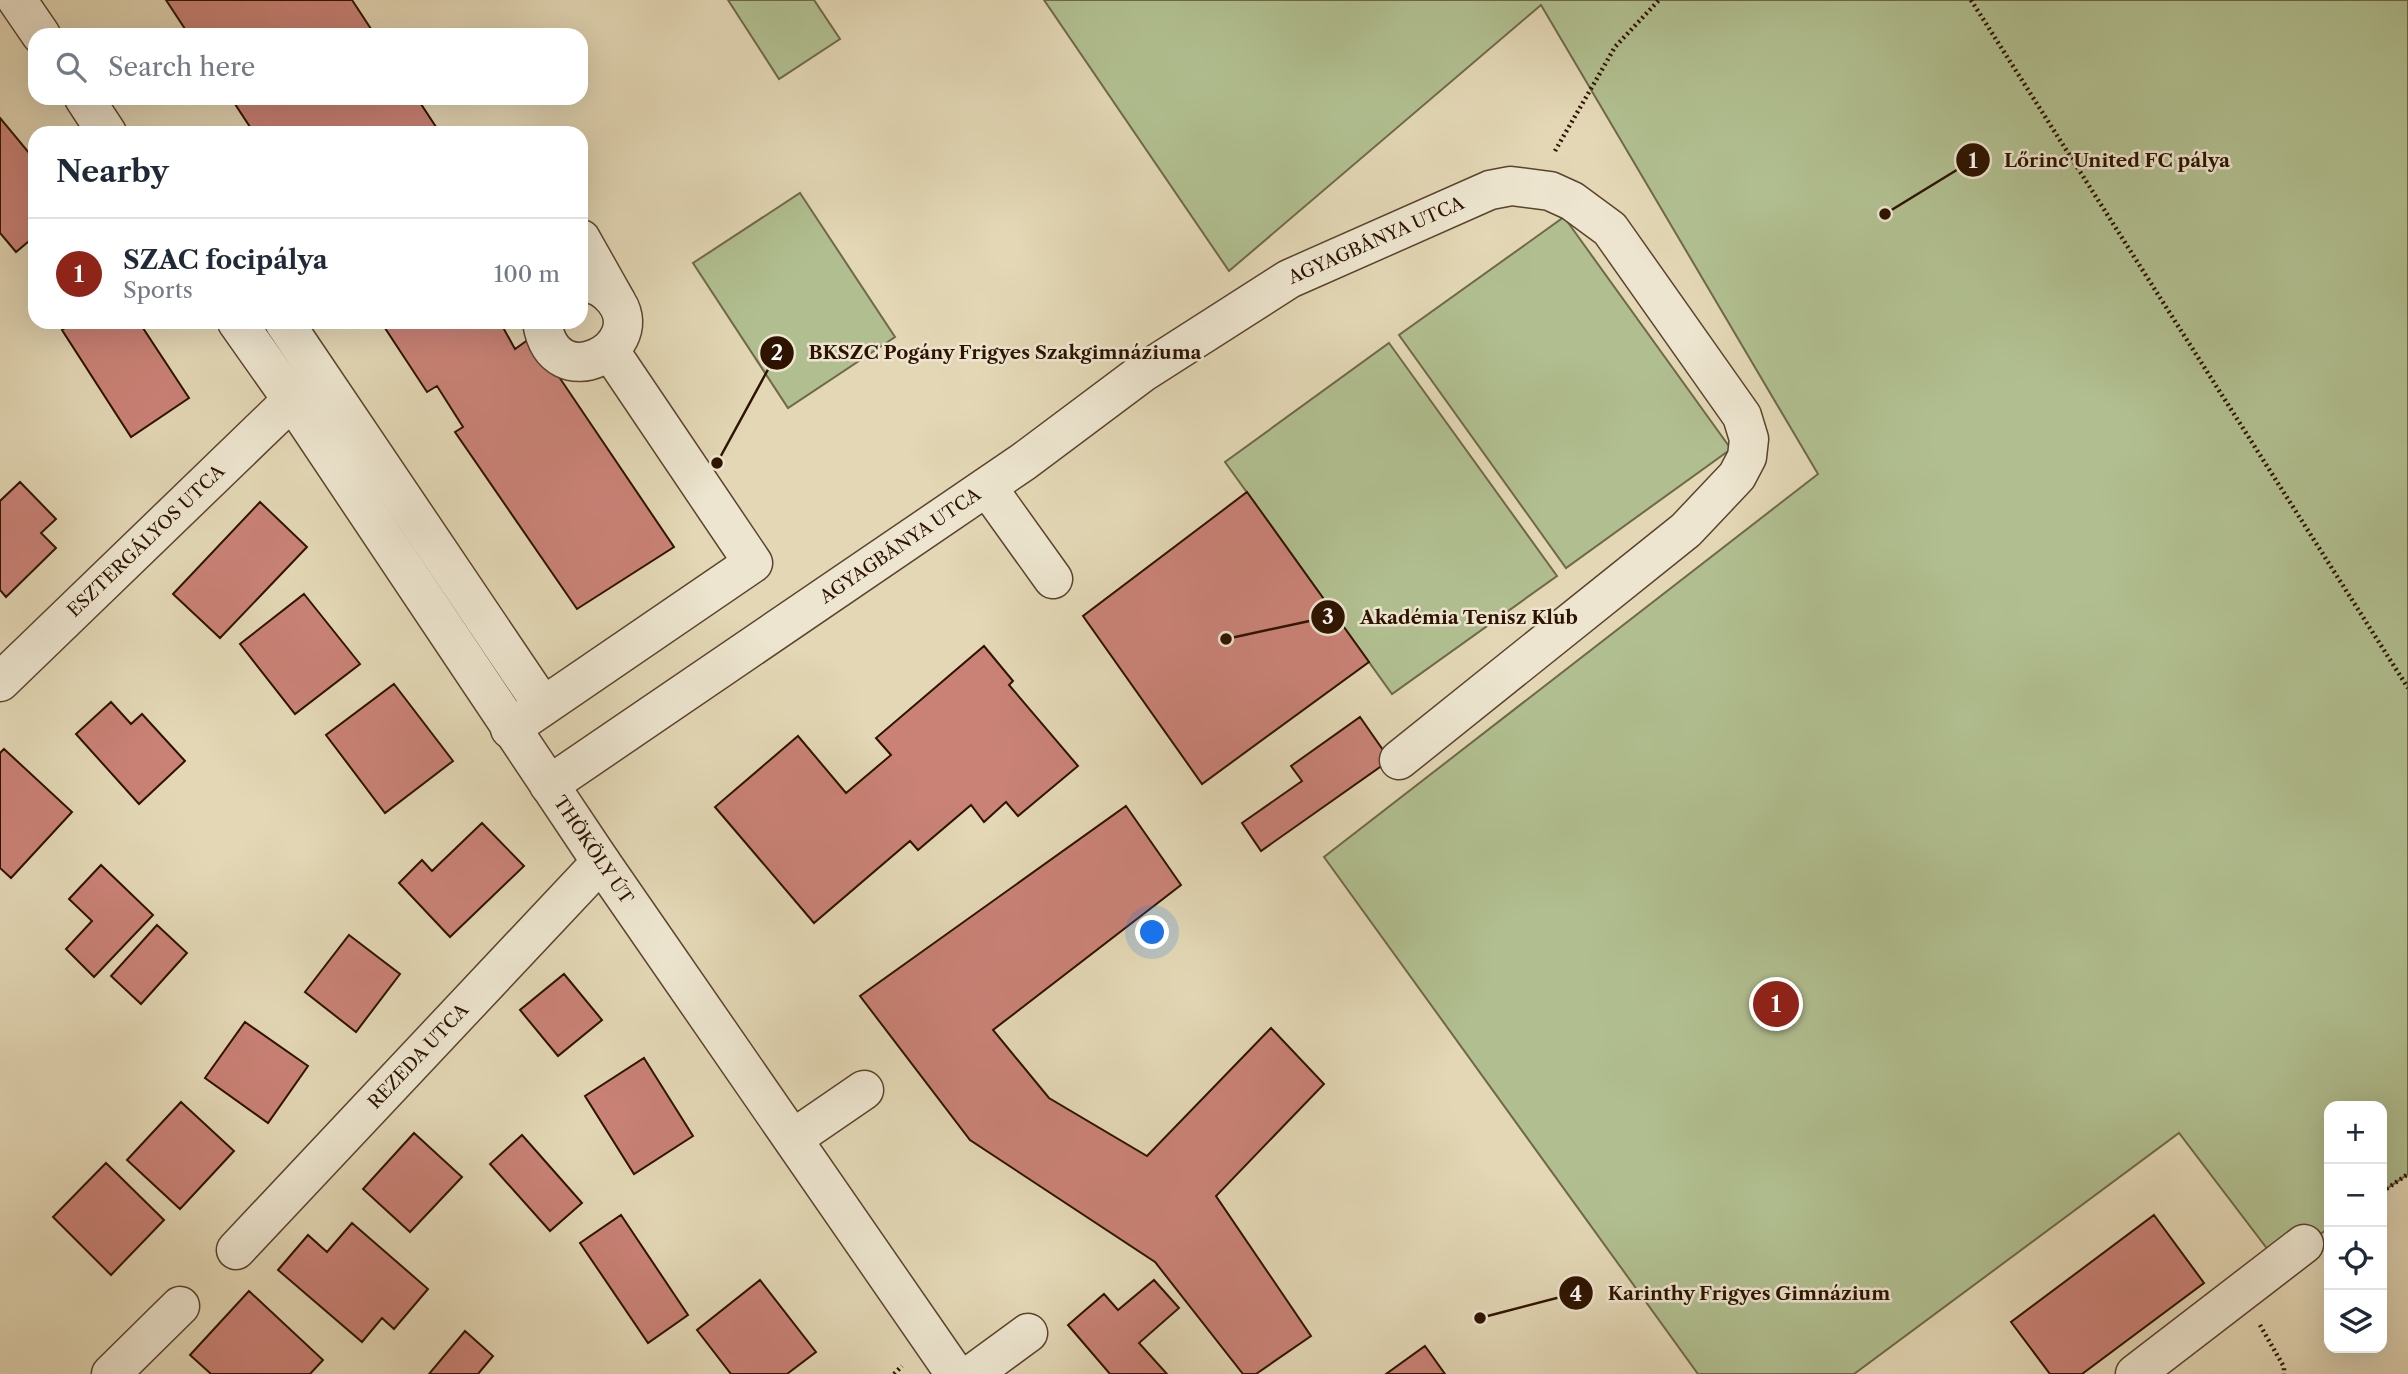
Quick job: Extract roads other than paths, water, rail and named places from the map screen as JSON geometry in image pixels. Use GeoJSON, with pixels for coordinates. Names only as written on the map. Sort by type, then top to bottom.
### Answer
{"type":"FeatureCollection","features":[{"type":"Feature","properties":{"kind":"street"},"geometry":{"type":"LineString","coordinates":[[17,0],[36,28]]}},
{"type":"Feature","properties":{"kind":"street"},"geometry":{"type":"LineString","coordinates":[[89,105],[102,126]]}},
{"type":"Feature","properties":{"kind":"street","name":"AGYAGBÁNYA UTCA"},"geometry":{"type":"LineString","coordinates":[[549,785],[987,486],[1142,373],[1289,279],[1490,190],[1511,186],[1550,191],[1572,201],[1610,229],[1742,416],[1749,439],[1747,457],[1737,476],[1686,530],[1399,760]]}},
{"type":"Feature","properties":{"kind":"street"},"geometry":{"type":"LineString","coordinates":[[543,329],[550,346],[572,361],[585,362],[598,358],[610,351],[618,340],[621,315],[617,303],[588,251]]}},
{"type":"Feature","properties":{"kind":"street"},"geometry":{"type":"LineString","coordinates":[[588,283],[599,285],[617,303]]}},
{"type":"Feature","properties":{"kind":"street","name":"THÖKÖLY ÚT"},"geometry":{"type":"LineString","coordinates":[[242,329],[510,729],[956,1374]]}},
{"type":"Feature","properties":{"kind":"street"},"geometry":{"type":"LineString","coordinates":[[289,329],[543,706]]}},
{"type":"Feature","properties":{"kind":"street"},"geometry":{"type":"LineString","coordinates":[[510,729],[753,563],[610,351]]}},
{"type":"Feature","properties":{"kind":"street","name":"ESZTERGÁLYOS UTCA"},"geometry":{"type":"LineString","coordinates":[[0,682],[292,400]]}},
{"type":"Feature","properties":{"kind":"street"},"geometry":{"type":"LineString","coordinates":[[987,486],[1053,579]]}},
{"type":"Feature","properties":{"kind":"street","name":"REZEDA UTCA"},"geometry":{"type":"LineString","coordinates":[[236,1250],[601,862]]}},
{"type":"Feature","properties":{"kind":"street"},"geometry":{"type":"LineString","coordinates":[[794,1138],[864,1090]]}},
{"type":"Feature","properties":{"kind":"street"},"geometry":{"type":"LineString","coordinates":[[2135,1374],[2304,1244]]}},
{"type":"Feature","properties":{"kind":"street"},"geometry":{"type":"LineString","coordinates":[[111,1374],[180,1306]]}},
{"type":"Feature","properties":{"kind":"street"},"geometry":{"type":"LineString","coordinates":[[972,1374],[1028,1333]]}},
{"type":"Feature","properties":{"kind":"place","name":"Lőrinc United FC pálya"},"geometry":{"type":"Point","coordinates":[1885,214]}},
{"type":"Feature","properties":{"kind":"place","name":"BKSZC Pogány Frigyes Szakgimnáziuma"},"geometry":{"type":"Point","coordinates":[717,463]}},
{"type":"Feature","properties":{"kind":"place","name":"Akadémia Tenisz Klub"},"geometry":{"type":"Point","coordinates":[1226,639]}},
{"type":"Feature","properties":{"kind":"place","name":"SZAC focipálya"},"geometry":{"type":"Point","coordinates":[1776,1004]}},
{"type":"Feature","properties":{"kind":"place","name":"Karinthy Frigyes Gimnázium"},"geometry":{"type":"Point","coordinates":[1480,1318]}}]}
